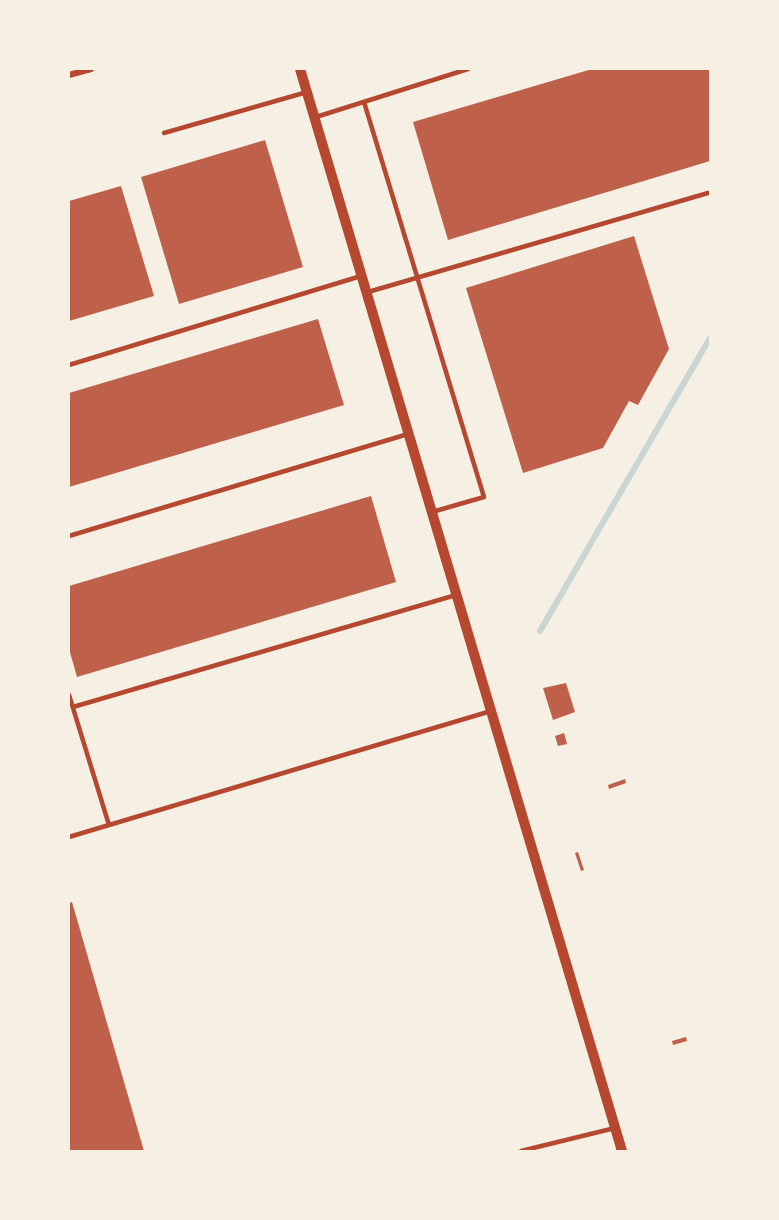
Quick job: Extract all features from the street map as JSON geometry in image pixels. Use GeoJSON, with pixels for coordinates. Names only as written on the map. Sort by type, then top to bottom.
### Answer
{"type":"FeatureCollection","features":[{"type":"Feature","properties":{"kind":"street"},"geometry":{"type":"LineString","coordinates":[[69,75],[91,69]]}},
{"type":"Feature","properties":{"kind":"street"},"geometry":{"type":"LineString","coordinates":[[300,69],[622,1151]]}},
{"type":"Feature","properties":{"kind":"lane"},"geometry":{"type":"LineString","coordinates":[[314,118],[468,69]]}},
{"type":"Feature","properties":{"kind":"lane"},"geometry":{"type":"LineString","coordinates":[[164,134],[307,92]]}},
{"type":"Feature","properties":{"kind":"lane"},"geometry":{"type":"LineString","coordinates":[[364,102],[484,497],[432,512]]}},
{"type":"Feature","properties":{"kind":"lane"},"geometry":{"type":"LineString","coordinates":[[366,292],[708,193]]}},
{"type":"Feature","properties":{"kind":"lane"},"geometry":{"type":"LineString","coordinates":[[69,365],[362,276]]}},
{"type":"Feature","properties":{"kind":"lane"},"geometry":{"type":"LineString","coordinates":[[69,536],[408,434]]}},
{"type":"Feature","properties":{"kind":"lane"},"geometry":{"type":"LineString","coordinates":[[73,707],[456,594]]}},
{"type":"Feature","properties":{"kind":"lane"},"geometry":{"type":"LineString","coordinates":[[69,695],[109,825]]}},
{"type":"Feature","properties":{"kind":"lane"},"geometry":{"type":"LineString","coordinates":[[69,837],[491,711]]}},
{"type":"Feature","properties":{"kind":"lane"},"geometry":{"type":"LineString","coordinates":[[521,1151],[615,1128]]}},
{"type":"Feature","properties":{"kind":"building"},"geometry":{"type":"Polygon","coordinates":[[[592,69],[710,69],[710,161],[448,240],[413,122],[592,69]]]}},
{"type":"Feature","properties":{"kind":"building"},"geometry":{"type":"Polygon","coordinates":[[[265,140],[303,267],[179,304],[141,177],[265,140]]]}},
{"type":"Feature","properties":{"kind":"building"},"geometry":{"type":"Polygon","coordinates":[[[121,186],[154,296],[69,321],[69,201],[121,186]]]}},
{"type":"Feature","properties":{"kind":"building"},"geometry":{"type":"Polygon","coordinates":[[[634,236],[669,349],[638,405],[629,401],[603,448],[523,473],[466,288],[634,236]]]}},
{"type":"Feature","properties":{"kind":"building"},"geometry":{"type":"Polygon","coordinates":[[[318,319],[344,405],[69,487],[69,393],[318,319]]]}},
{"type":"Feature","properties":{"kind":"building"},"geometry":{"type":"Polygon","coordinates":[[[371,496],[396,582],[77,677],[69,649],[69,586],[371,496]]]}},
{"type":"Feature","properties":{"kind":"building"},"geometry":{"type":"Polygon","coordinates":[[[566,683],[575,712],[553,720],[543,688],[566,683]]]}},
{"type":"Feature","properties":{"kind":"building"},"geometry":{"type":"Polygon","coordinates":[[[564,733],[567,744],[558,746],[555,736],[564,733]]]}},
{"type":"Feature","properties":{"kind":"building"},"geometry":{"type":"Polygon","coordinates":[[[625,779],[626,783],[609,789],[608,785],[625,779]]]}},
{"type":"Feature","properties":{"kind":"building"},"geometry":{"type":"Polygon","coordinates":[[[578,852],[584,870],[581,871],[575,853],[578,852]]]}},
{"type":"Feature","properties":{"kind":"building"},"geometry":{"type":"Polygon","coordinates":[[[72,902],[144,1151],[69,1151],[69,903],[72,902]]]}},
{"type":"Feature","properties":{"kind":"building"},"geometry":{"type":"Polygon","coordinates":[[[686,1037],[687,1041],[673,1045],[672,1041],[686,1037]]]}},
{"type":"Feature","properties":{"kind":"waterway"},"geometry":{"type":"LineString","coordinates":[[540,631],[710,338]]}}]}
